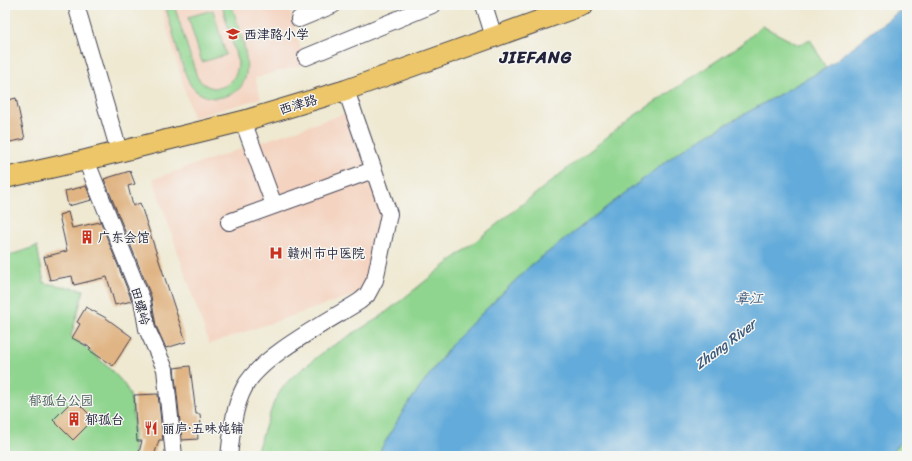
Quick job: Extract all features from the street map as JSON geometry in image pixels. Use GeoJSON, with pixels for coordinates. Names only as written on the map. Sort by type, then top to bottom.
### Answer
{"type":"FeatureCollection","features":[{"type":"Feature","properties":{"kind":"main road","name":"西津路"},"geometry":{"type":"LineString","coordinates":[[5,178],[86,160],[243,121],[346,90],[584,5]]}},
{"type":"Feature","properties":{"kind":"street"},"geometry":{"type":"LineString","coordinates":[[76,5],[119,151]]}},
{"type":"Feature","properties":{"kind":"street"},"geometry":{"type":"LineString","coordinates":[[299,19],[333,5]]}},
{"type":"Feature","properties":{"kind":"street"},"geometry":{"type":"LineString","coordinates":[[306,57],[432,5]]}},
{"type":"Feature","properties":{"kind":"street"},"geometry":{"type":"LineString","coordinates":[[484,5],[494,37]]}},
{"type":"Feature","properties":{"kind":"street"},"geometry":{"type":"LineString","coordinates":[[229,456],[236,408],[244,386],[252,376],[284,350],[360,301],[371,289],[389,214],[346,90]]}},
{"type":"Feature","properties":{"kind":"street"},"geometry":{"type":"LineString","coordinates":[[243,121],[274,205]]}},
{"type":"Feature","properties":{"kind":"street","name":"田螺岭"},"geometry":{"type":"LineString","coordinates":[[86,160],[142,300],[147,329],[165,369],[174,456]]}},
{"type":"Feature","properties":{"kind":"street"},"geometry":{"type":"LineString","coordinates":[[230,222],[373,170]]}},
{"type":"Feature","properties":{"kind":"shaded area","name":"西津路小学"},"geometry":{"type":"Polygon","coordinates":[[[160,5],[288,5],[305,64],[255,78],[261,98],[193,118],[160,5]]]}},
{"type":"Feature","properties":{"kind":"shaded area","name":"赣州市中医院"},"geometry":{"type":"Polygon","coordinates":[[[349,112],[383,216],[366,291],[209,344],[153,179],[349,112]]]}},
{"type":"Feature","properties":{"kind":"green space"},"geometry":{"type":"Polygon","coordinates":[[[165,5],[174,5],[197,77],[209,87],[216,88],[228,84],[237,72],[238,63],[222,5],[232,5],[244,44],[246,58],[246,71],[243,83],[235,92],[222,97],[214,98],[198,92],[192,87],[184,71],[165,5]]]}},
{"type":"Feature","properties":{"kind":"green space"},"geometry":{"type":"Polygon","coordinates":[[[213,10],[226,55],[202,62],[188,17],[213,10]]]}},
{"type":"Feature","properties":{"kind":"green space"},"geometry":{"type":"Polygon","coordinates":[[[762,26],[799,45],[810,39],[826,68],[681,150],[530,266],[455,340],[405,408],[377,456],[255,456],[274,402],[290,379],[326,350],[380,317],[631,118],[742,44],[762,26]]]}},
{"type":"Feature","properties":{"kind":"green space","name":"郁孤台公园"},"geometry":{"type":"Polygon","coordinates":[[[37,246],[44,283],[84,290],[71,336],[113,372],[130,395],[134,434],[134,456],[5,456],[5,257],[37,246]]]}},
{"type":"Feature","properties":{"kind":"green space"},"geometry":{"type":"Polygon","coordinates":[[[907,433],[907,456],[889,456],[907,433]]]}},
{"type":"Feature","properties":{"kind":"water","name":"章江"},"geometry":{"type":"Polygon","coordinates":[[[907,5],[907,433],[889,456],[377,456],[405,408],[455,340],[530,266],[681,150],[826,68],[907,5]]]}},
{"type":"Feature","properties":{"kind":"building"},"geometry":{"type":"Polygon","coordinates":[[[16,98],[25,139],[5,143],[5,101],[16,98]]]}},
{"type":"Feature","properties":{"kind":"building"},"geometry":{"type":"Polygon","coordinates":[[[130,171],[135,184],[128,186],[133,206],[140,203],[186,342],[166,348],[156,326],[151,296],[104,179],[130,171]]]}},
{"type":"Feature","properties":{"kind":"building","name":"广东会馆"},"geometry":{"type":"Polygon","coordinates":[[[86,186],[92,200],[68,206],[65,191],[86,186]]]}},
{"type":"Feature","properties":{"kind":"building","name":"广东会馆"},"geometry":{"type":"Polygon","coordinates":[[[68,212],[72,228],[100,222],[100,220],[132,301],[115,305],[107,277],[74,285],[72,276],[50,280],[44,257],[67,251],[59,215],[68,212]]]}},
{"type":"Feature","properties":{"kind":"building"},"geometry":{"type":"Polygon","coordinates":[[[86,307],[106,318],[132,337],[113,366],[89,350],[91,348],[72,338],[80,324],[77,322],[86,307]]]}},
{"type":"Feature","properties":{"kind":"building"},"geometry":{"type":"Polygon","coordinates":[[[190,366],[196,414],[200,414],[201,426],[197,426],[198,439],[182,440],[174,368],[190,366]]]}},
{"type":"Feature","properties":{"kind":"building"},"geometry":{"type":"Polygon","coordinates":[[[158,394],[163,440],[159,440],[154,456],[138,456],[142,441],[137,441],[134,395],[158,394]]]}},
{"type":"Feature","properties":{"kind":"building","name":"郁孤台"},"geometry":{"type":"Polygon","coordinates":[[[74,399],[94,419],[73,440],[53,420],[74,399]]]}},
{"type":"Feature","properties":{"kind":"place","name":"西津路小学"},"geometry":{"type":"Point","coordinates":[233,34]}},
{"type":"Feature","properties":{"kind":"place","name":"广东会馆"},"geometry":{"type":"Point","coordinates":[87,237]}},
{"type":"Feature","properties":{"kind":"place","name":"赣州市中医院"},"geometry":{"type":"Point","coordinates":[276,253]}},
{"type":"Feature","properties":{"kind":"place","name":"郁孤台"},"geometry":{"type":"Point","coordinates":[74,419]}},
{"type":"Feature","properties":{"kind":"place","name":"丽庐·五味炖铺"},"geometry":{"type":"Point","coordinates":[151,428]}},
{"type":"Feature","properties":{"kind":"district","name":"JIEFANG"},"geometry":{"type":"Point","coordinates":[536,57]}},
{"type":"Feature","properties":{"kind":"water label","name":"Zhang River"},"geometry":{"type":"Point","coordinates":[725,344]}}]}
